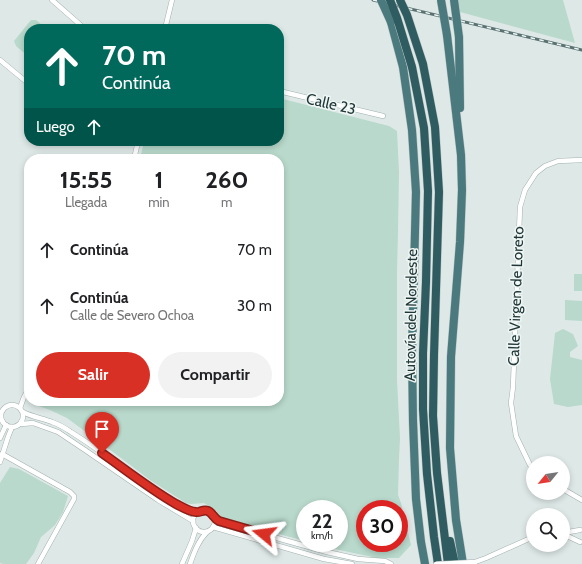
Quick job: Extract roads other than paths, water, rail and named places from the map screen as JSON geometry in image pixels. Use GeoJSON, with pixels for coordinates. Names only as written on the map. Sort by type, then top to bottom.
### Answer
{"type":"FeatureCollection","features":[{"type":"Feature","properties":{"kind":"highway"},"geometry":{"type":"LineString","coordinates":[[382,0],[407,67],[412,87],[428,191]]}},
{"type":"Feature","properties":{"kind":"highway","name":"Autovía del Nordeste"},"geometry":{"type":"LineString","coordinates":[[390,0],[397,18],[407,67],[424,128],[428,191],[423,353],[423,409],[427,474],[437,564]]}},
{"type":"Feature","properties":{"kind":"highway"},"geometry":{"type":"LineString","coordinates":[[400,0],[407,15],[422,64],[435,127],[439,192],[433,416],[437,473],[448,564]]}},
{"type":"Feature","properties":{"kind":"highway"},"geometry":{"type":"LineString","coordinates":[[441,0],[447,35],[461,155],[462,190],[460,242],[451,357],[450,448],[456,520],[463,564]]}},
{"type":"Feature","properties":{"kind":"highway"},"geometry":{"type":"LineString","coordinates":[[454,0],[459,38],[460,105],[465,167],[462,190]]}},
{"type":"Feature","properties":{"kind":"highway"},"geometry":{"type":"LineString","coordinates":[[407,67],[416,192],[412,352],[413,421],[416,499],[425,564]]}},
{"type":"Feature","properties":{"kind":"highway"},"geometry":{"type":"LineString","coordinates":[[437,473],[455,564]]}},
{"type":"Feature","properties":{"kind":"street"},"geometry":{"type":"LineString","coordinates":[[52,0],[79,24]]}},
{"type":"Feature","properties":{"kind":"street"},"geometry":{"type":"LineString","coordinates":[[166,24],[172,0]]}},
{"type":"Feature","properties":{"kind":"street"},"geometry":{"type":"LineString","coordinates":[[0,60],[24,80]]}},
{"type":"Feature","properties":{"kind":"street","name":"Calle 23"},"geometry":{"type":"LineString","coordinates":[[284,93],[383,116]]}},
{"type":"Feature","properties":{"kind":"street","name":"Calle Virgen de Loreto"},"geometry":{"type":"LineString","coordinates":[[526,457],[516,436],[511,403],[513,386],[520,207],[525,190],[536,173],[545,166],[558,161],[582,160]]}},
{"type":"Feature","properties":{"kind":"street"},"geometry":{"type":"LineString","coordinates":[[24,396],[13,405],[2,410],[1,418],[4,424],[15,427],[21,424],[33,423],[58,432],[158,500],[194,520]]}},
{"type":"Feature","properties":{"kind":"street"},"geometry":{"type":"LineString","coordinates":[[21,424],[24,416],[21,410],[24,396]]}},
{"type":"Feature","properties":{"kind":"street"},"geometry":{"type":"LineString","coordinates":[[13,405],[17,406],[27,414],[60,426],[90,444],[176,504],[191,511],[198,512],[204,510],[213,514],[215,525],[203,536],[190,564]]}},
{"type":"Feature","properties":{"kind":"street"},"geometry":{"type":"LineString","coordinates":[[0,438],[9,426]]}},
{"type":"Feature","properties":{"kind":"street"},"geometry":{"type":"LineString","coordinates":[[0,462],[9,426]]}},
{"type":"Feature","properties":{"kind":"street"},"geometry":{"type":"LineString","coordinates":[[2,454],[70,492],[74,496],[74,499],[38,564]]}},
{"type":"Feature","properties":{"kind":"street"},"geometry":{"type":"LineString","coordinates":[[570,493],[582,500]]}},
{"type":"Feature","properties":{"kind":"street"},"geometry":{"type":"LineString","coordinates":[[182,564],[196,528],[194,520],[198,512]]}},
{"type":"Feature","properties":{"kind":"street"},"geometry":{"type":"LineString","coordinates":[[215,519],[223,523],[327,552],[391,564]]}},
{"type":"Feature","properties":{"kind":"street"},"geometry":{"type":"LineString","coordinates":[[214,527],[324,559],[352,564]]}},
{"type":"Feature","properties":{"kind":"street"},"geometry":{"type":"LineString","coordinates":[[196,528],[201,532],[207,532]]}},
{"type":"Feature","properties":{"kind":"street"},"geometry":{"type":"LineString","coordinates":[[570,532],[581,530],[579,537],[581,542]]}},
{"type":"Feature","properties":{"kind":"street"},"geometry":{"type":"LineString","coordinates":[[570,537],[581,542]]}},
{"type":"Feature","properties":{"kind":"street"},"geometry":{"type":"LineString","coordinates":[[437,564],[475,562],[526,540]]}},
{"type":"Feature","properties":{"kind":"railway"},"geometry":{"type":"LineString","coordinates":[[373,0],[582,50]]}}]}
